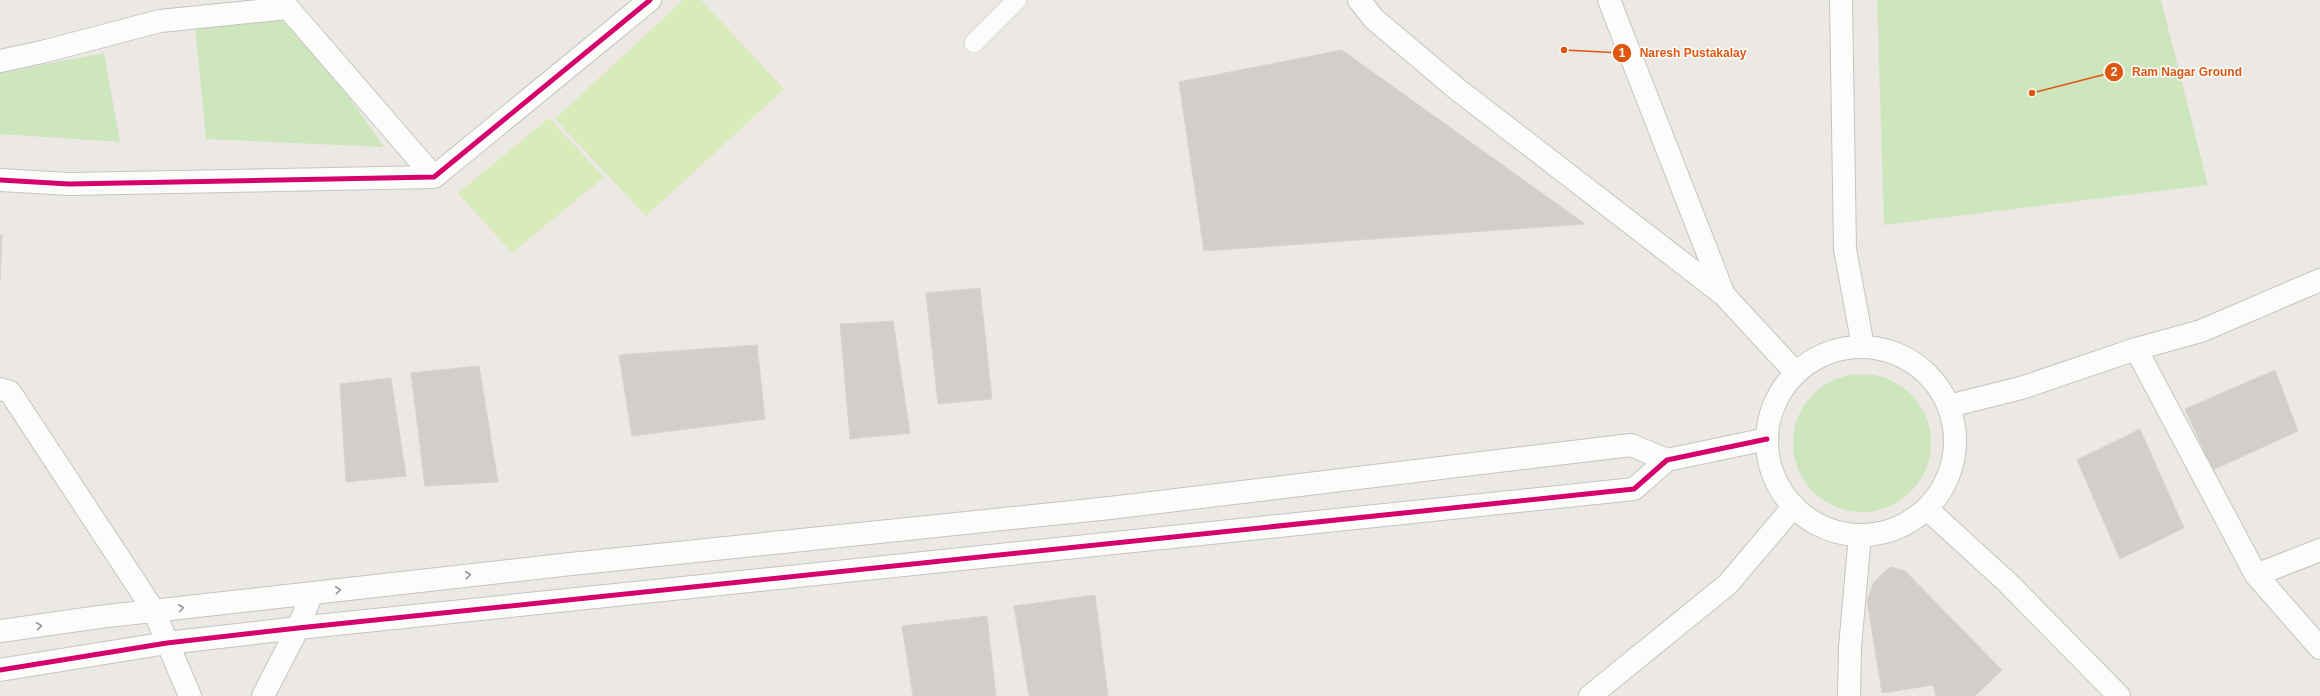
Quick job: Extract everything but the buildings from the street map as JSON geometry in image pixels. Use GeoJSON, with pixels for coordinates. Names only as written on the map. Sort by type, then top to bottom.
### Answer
{"type":"FeatureCollection","features":[{"type":"Feature","properties":{"kind":"street"},"geometry":{"type":"LineString","coordinates":[[0,180],[69,184],[434,176],[650,0]]}},
{"type":"Feature","properties":{"kind":"street"},"geometry":{"type":"LineString","coordinates":[[1359,0],[1374,19],[1458,89],[1724,296],[1796,372]]}},
{"type":"Feature","properties":{"kind":"street"},"geometry":{"type":"LineString","coordinates":[[1610,0],[1724,296]]}},
{"type":"Feature","properties":{"kind":"street"},"geometry":{"type":"LineString","coordinates":[[1841,0],[1845,249],[1863,346]]}},
{"type":"Feature","properties":{"kind":"street"},"geometry":{"type":"LineString","coordinates":[[0,61],[42,52],[160,21],[289,3],[434,176]]}},
{"type":"Feature","properties":{"kind":"street"},"geometry":{"type":"LineString","coordinates":[[1949,406],[2021,388],[2136,349],[2201,331],[2320,280]]}},
{"type":"Feature","properties":{"kind":"street"},"geometry":{"type":"LineString","coordinates":[[1863,346],[1890,351],[1915,363],[1935,382],[1949,406],[1955,433],[1953,461],[1944,487],[1927,509],[1907,523],[1884,532],[1860,535],[1835,531],[1813,521],[1794,506],[1779,486],[1770,463],[1767,439],[1770,414],[1780,392],[1796,372],[1815,358],[1838,349],[1863,346]]}},
{"type":"Feature","properties":{"kind":"street"},"geometry":{"type":"LineString","coordinates":[[2136,349],[2256,575],[2320,648]]}},
{"type":"Feature","properties":{"kind":"street"},"geometry":{"type":"LineString","coordinates":[[0,390],[10,392],[154,611],[190,696]]}},
{"type":"Feature","properties":{"kind":"street"},"geometry":{"type":"LineString","coordinates":[[0,670],[167,643],[298,628],[1634,489],[1667,460],[1767,439]]}},
{"type":"Feature","properties":{"kind":"street"},"geometry":{"type":"LineString","coordinates":[[0,632],[154,611],[1110,508],[1631,445],[1667,460]]}},
{"type":"Feature","properties":{"kind":"street"},"geometry":{"type":"LineString","coordinates":[[1590,696],[1728,584],[1794,506]]}},
{"type":"Feature","properties":{"kind":"street"},"geometry":{"type":"LineString","coordinates":[[1927,509],[2008,582],[2119,696]]}},
{"type":"Feature","properties":{"kind":"street"},"geometry":{"type":"LineString","coordinates":[[1849,696],[1850,648],[1860,535]]}},
{"type":"Feature","properties":{"kind":"street"},"geometry":{"type":"LineString","coordinates":[[2256,575],[2320,550]]}},
{"type":"Feature","properties":{"kind":"street"},"geometry":{"type":"LineString","coordinates":[[263,696],[298,628],[312,593]]}},
{"type":"Feature","properties":{"kind":"lane"},"geometry":{"type":"LineString","coordinates":[[974,43],[1017,0]]}},
{"type":"Feature","properties":{"kind":"green space"},"geometry":{"type":"Polygon","coordinates":[[[683,0],[701,0],[784,89],[646,216],[555,119],[683,0]]]}},
{"type":"Feature","properties":{"kind":"green space"},"geometry":{"type":"Polygon","coordinates":[[[1877,0],[2161,0],[2208,185],[1884,225],[1877,0]]]}},
{"type":"Feature","properties":{"kind":"green space"},"geometry":{"type":"Polygon","coordinates":[[[283,19],[337,80],[384,147],[206,139],[195,27],[283,19]]]}},
{"type":"Feature","properties":{"kind":"green space"},"geometry":{"type":"Polygon","coordinates":[[[104,53],[120,142],[0,134],[0,73],[104,53]]]}},
{"type":"Feature","properties":{"kind":"green space"},"geometry":{"type":"Polygon","coordinates":[[[549,118],[604,177],[512,253],[458,193],[549,118]]]}},
{"type":"Feature","properties":{"kind":"green space"},"geometry":{"type":"Polygon","coordinates":[[[1862,374],[1882,377],[1894,382],[1911,394],[1923,411],[1928,423],[1931,443],[1928,463],[1923,475],[1911,492],[1894,504],[1882,509],[1862,512],[1842,509],[1830,504],[1813,492],[1801,475],[1796,463],[1793,443],[1796,423],[1801,411],[1813,394],[1830,382],[1842,377],[1862,374]]]}},
{"type":"Feature","properties":{"kind":"cycle path"},"geometry":{"type":"LineString","coordinates":[[0,180],[69,184],[434,177],[650,0]]}},
{"type":"Feature","properties":{"kind":"cycle path"},"geometry":{"type":"LineString","coordinates":[[0,670],[167,643],[298,628],[1634,489],[1667,460],[1767,439]]}},
{"type":"Feature","properties":{"kind":"place","name":"Naresh Pustakalay"},"geometry":{"type":"Point","coordinates":[1564,50]}},
{"type":"Feature","properties":{"kind":"place","name":"Ram Nagar Ground"},"geometry":{"type":"Point","coordinates":[2032,93]}}]}
